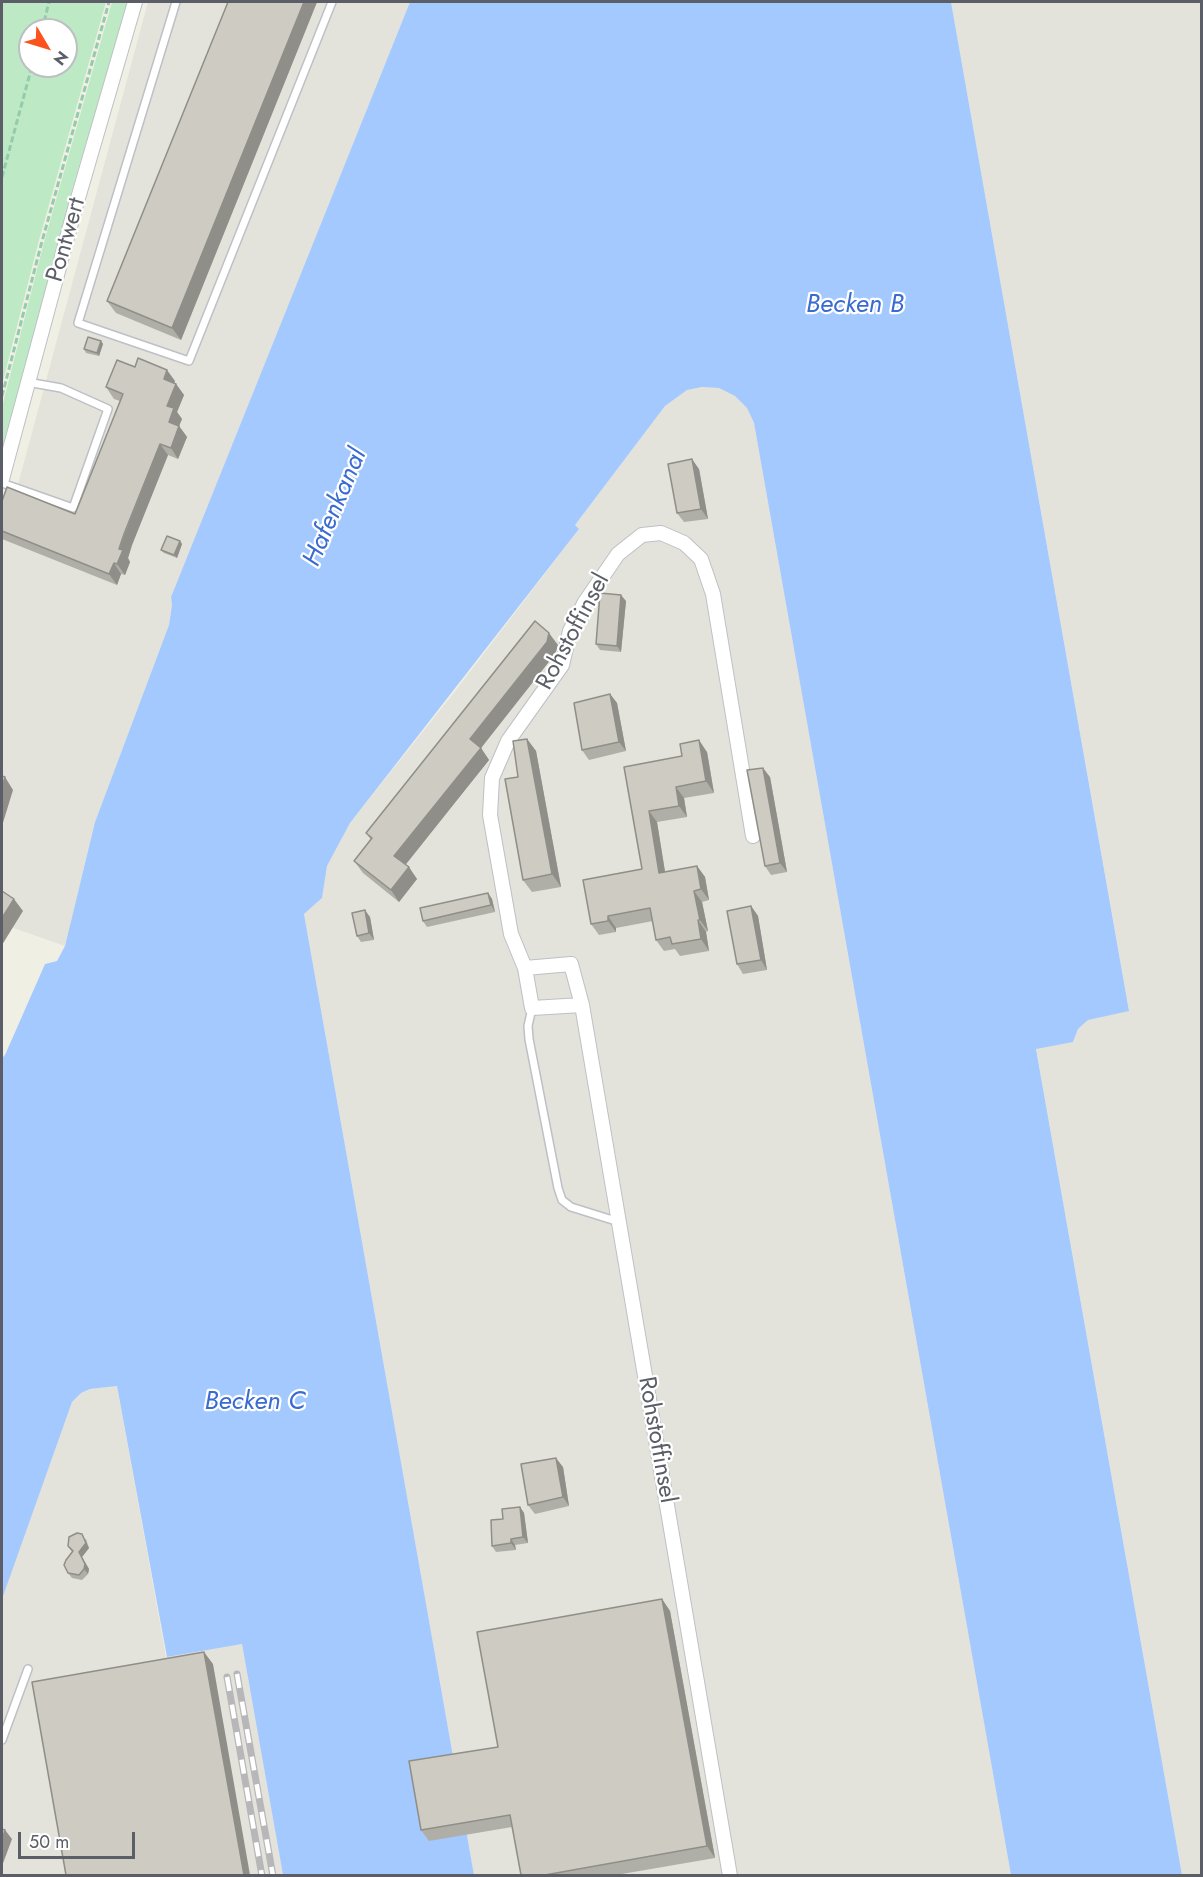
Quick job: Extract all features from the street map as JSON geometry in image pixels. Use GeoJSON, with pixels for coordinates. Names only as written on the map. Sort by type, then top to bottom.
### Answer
{"type":"FeatureCollection","features":[{"type":"Feature","properties":{"kind":"street","name":"Pontwert"},"geometry":{"type":"LineString","coordinates":[[2,481],[74,212],[135,2]]}},
{"type":"Feature","properties":{"kind":"street","name":"Rohstoffinsel"},"geometry":{"type":"LineString","coordinates":[[532,1008],[525,968],[512,934],[490,815],[492,778],[508,741],[562,664],[570,631],[585,602],[618,554],[642,536],[661,533],[684,543],[701,559],[713,594],[753,836]]}},
{"type":"Feature","properties":{"kind":"street","name":"Rohstoffinsel"},"geometry":{"type":"LineString","coordinates":[[525,968],[571,964],[582,1005],[730,1875]]}},
{"type":"Feature","properties":{"kind":"street"},"geometry":{"type":"LineString","coordinates":[[532,1008],[582,1005]]}},
{"type":"Feature","properties":{"kind":"lane"},"geometry":{"type":"LineString","coordinates":[[176,2],[78,323],[189,361],[332,2]]}},
{"type":"Feature","properties":{"kind":"lane"},"geometry":{"type":"LineString","coordinates":[[2,481],[73,508],[108,409],[61,388],[27,382]]}},
{"type":"Feature","properties":{"kind":"lane"},"geometry":{"type":"LineString","coordinates":[[532,1008],[528,1026],[529,1039],[562,1200],[571,1207],[619,1222]]}},
{"type":"Feature","properties":{"kind":"lane"},"geometry":{"type":"LineString","coordinates":[[2,1740],[28,1669]]}},
{"type":"Feature","properties":{"kind":"path"},"geometry":{"type":"LineString","coordinates":[[45,18],[49,2]]}},
{"type":"Feature","properties":{"kind":"path"},"geometry":{"type":"LineString","coordinates":[[2,396],[40,245],[109,2]]}},
{"type":"Feature","properties":{"kind":"path"},"geometry":{"type":"LineString","coordinates":[[2,177],[29,78]]}},
{"type":"Feature","properties":{"kind":"shaded area"},"geometry":{"type":"Polygon","coordinates":[[[148,2],[410,2],[171,597],[169,625],[95,822],[65,946],[2,924],[2,544],[148,2]]]}},
{"type":"Feature","properties":{"kind":"shaded area"},"geometry":{"type":"Polygon","coordinates":[[[951,2],[1201,2],[1201,1875],[1182,1875],[1036,1048],[1073,1042],[1078,1029],[1088,1020],[1129,1010],[951,2]]]}},
{"type":"Feature","properties":{"kind":"shaded area"},"geometry":{"type":"Polygon","coordinates":[[[702,387],[719,388],[735,396],[747,408],[754,423],[1011,1875],[474,1875],[304,914],[322,898],[327,866],[350,823],[456,690],[579,529],[575,525],[665,406],[687,390],[702,387]]]}},
{"type":"Feature","properties":{"kind":"shaded area"},"geometry":{"type":"Polygon","coordinates":[[[117,1386],[166,1657],[242,1644],[283,1875],[2,1875],[2,1596],[72,1402],[81,1393],[90,1389],[117,1386]]]}},
{"type":"Feature","properties":{"kind":"green space"},"geometry":{"type":"Polygon","coordinates":[[[2,2],[106,2],[38,244],[2,385],[2,2]]]}},
{"type":"Feature","properties":{"kind":"green space"},"geometry":{"type":"Polygon","coordinates":[[[112,2],[128,2],[72,190],[2,453],[2,407],[43,246],[112,2]]]}},
{"type":"Feature","properties":{"kind":"water"},"geometry":{"type":"Polygon","coordinates":[[[410,2],[951,2],[1129,1011],[1088,1020],[1078,1029],[1073,1042],[1036,1049],[1182,1875],[1011,1875],[754,423],[747,408],[735,396],[719,388],[702,387],[687,390],[665,406],[575,525],[579,529],[350,823],[327,866],[322,898],[304,914],[474,1875],[283,1875],[242,1644],[167,1657],[117,1386],[90,1389],[81,1393],[72,1402],[2,1599],[2,1058],[45,964],[57,961],[65,946],[95,822],[169,625],[171,597],[410,2]]]}},
{"type":"Feature","properties":{"kind":"building"},"geometry":{"type":"Polygon","coordinates":[[[228,2],[304,2],[172,328],[107,301],[228,2]]]}},
{"type":"Feature","properties":{"kind":"building"},"geometry":{"type":"Polygon","coordinates":[[[88,337],[101,341],[97,353],[84,349],[88,337]]]}},
{"type":"Feature","properties":{"kind":"building"},"geometry":{"type":"Polygon","coordinates":[[[138,358],[167,370],[164,379],[176,384],[167,406],[174,408],[169,422],[179,426],[171,448],[160,444],[124,534],[119,549],[123,550],[117,564],[114,563],[109,574],[2,531],[2,501],[7,487],[75,514],[123,394],[106,387],[117,360],[135,367],[138,358]]]}},
{"type":"Feature","properties":{"kind":"building"},"geometry":{"type":"Polygon","coordinates":[[[692,459],[701,509],[677,513],[668,464],[692,459]]]}},
{"type":"Feature","properties":{"kind":"building"},"geometry":{"type":"Polygon","coordinates":[[[167,536],[180,541],[174,555],[161,550],[167,536]]]}},
{"type":"Feature","properties":{"kind":"building"},"geometry":{"type":"Polygon","coordinates":[[[600,593],[621,595],[617,646],[596,644],[600,593]]]}},
{"type":"Feature","properties":{"kind":"building"},"geometry":{"type":"Polygon","coordinates":[[[535,621],[549,633],[547,642],[470,739],[481,748],[394,856],[409,867],[391,890],[354,861],[372,838],[366,833],[535,621]]]}},
{"type":"Feature","properties":{"kind":"building"},"geometry":{"type":"Polygon","coordinates":[[[610,694],[619,742],[582,750],[574,703],[610,694]]]}},
{"type":"Feature","properties":{"kind":"building"},"geometry":{"type":"Polygon","coordinates":[[[527,739],[552,874],[523,880],[505,779],[518,777],[513,741],[527,739]]]}},
{"type":"Feature","properties":{"kind":"building"},"geometry":{"type":"Polygon","coordinates":[[[699,740],[706,781],[676,787],[679,806],[649,811],[659,873],[697,866],[701,889],[694,891],[701,939],[672,944],[670,937],[656,940],[650,908],[608,916],[608,921],[591,924],[583,880],[642,869],[624,767],[682,756],[680,744],[699,740]]]}},
{"type":"Feature","properties":{"kind":"building"},"geometry":{"type":"Polygon","coordinates":[[[763,768],[780,863],[765,866],[747,770],[763,768]]]}},
{"type":"Feature","properties":{"kind":"building"},"geometry":{"type":"Polygon","coordinates":[[[2,891],[14,899],[2,918],[2,891]]]}},
{"type":"Feature","properties":{"kind":"building"},"geometry":{"type":"Polygon","coordinates":[[[488,893],[491,905],[423,921],[420,908],[488,893]]]}},
{"type":"Feature","properties":{"kind":"building"},"geometry":{"type":"Polygon","coordinates":[[[751,906],[761,960],[737,964],[727,911],[751,906]]]}},
{"type":"Feature","properties":{"kind":"building"},"geometry":{"type":"Polygon","coordinates":[[[365,910],[369,933],[357,936],[352,913],[365,910]]]}},
{"type":"Feature","properties":{"kind":"building"},"geometry":{"type":"Polygon","coordinates":[[[556,1458],[563,1497],[528,1505],[521,1464],[556,1458]]]}},
{"type":"Feature","properties":{"kind":"building"},"geometry":{"type":"Polygon","coordinates":[[[520,1507],[523,1537],[511,1539],[511,1543],[492,1546],[491,1520],[503,1519],[502,1509],[520,1507]]]}},
{"type":"Feature","properties":{"kind":"building"},"geometry":{"type":"Polygon","coordinates":[[[77,1533],[82,1534],[86,1543],[79,1552],[85,1564],[79,1575],[68,1573],[64,1565],[73,1551],[68,1546],[69,1537],[77,1533]]]}},
{"type":"Feature","properties":{"kind":"building"},"geometry":{"type":"Polygon","coordinates":[[[662,1599],[707,1846],[545,1875],[521,1875],[510,1815],[421,1830],[409,1761],[498,1747],[477,1632],[662,1599]]]}},
{"type":"Feature","properties":{"kind":"building"},"geometry":{"type":"Polygon","coordinates":[[[204,1652],[244,1875],[66,1875],[32,1682],[204,1652]]]}},
{"type":"Feature","properties":{"kind":"railway"},"geometry":{"type":"LineString","coordinates":[[237,1674],[273,1876]]}},
{"type":"Feature","properties":{"kind":"railway"},"geometry":{"type":"LineString","coordinates":[[227,1677],[262,1876]]}},
{"type":"Feature","properties":{"kind":"water label","name":"Becken B"},"geometry":{"type":"Point","coordinates":[855,306]}},
{"type":"Feature","properties":{"kind":"water label","name":"Hafenkanal"},"geometry":{"type":"Point","coordinates":[336,508]}},
{"type":"Feature","properties":{"kind":"water label","name":"Becken C"},"geometry":{"type":"Point","coordinates":[255,1403]}}]}
